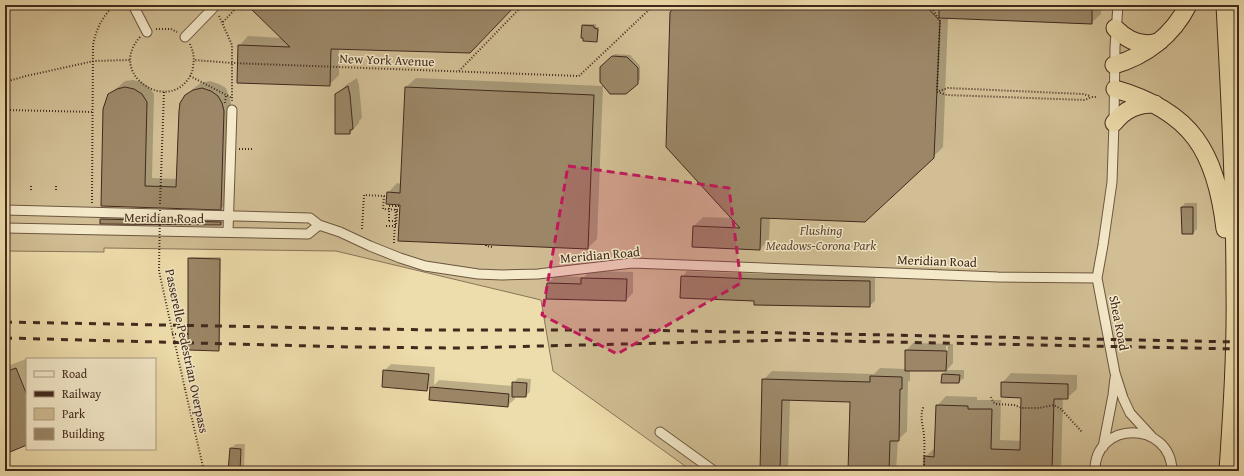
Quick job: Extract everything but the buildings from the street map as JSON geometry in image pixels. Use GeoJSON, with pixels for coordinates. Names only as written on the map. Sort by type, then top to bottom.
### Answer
{"type":"FeatureCollection","features":[{"type":"Feature","properties":{"kind":"highway"},"geometry":{"type":"LineString","coordinates":[[1114,66],[1137,57],[1160,41],[1179,21],[1188,5]]}},
{"type":"Feature","properties":{"kind":"highway"},"geometry":{"type":"LineString","coordinates":[[1225,5],[1233,173],[1236,290],[1228,471]]}},
{"type":"Feature","properties":{"kind":"highway"},"geometry":{"type":"LineString","coordinates":[[1115,28],[1127,39],[1135,43],[1146,44],[1160,41]]}},
{"type":"Feature","properties":{"kind":"highway"},"geometry":{"type":"LineString","coordinates":[[1115,89],[1130,93],[1155,104],[1179,119],[1189,129],[1204,150],[1214,174],[1224,213],[1234,361]]}},
{"type":"Feature","properties":{"kind":"highway"},"geometry":{"type":"LineString","coordinates":[[1114,123],[1124,112],[1131,108],[1138,105],[1155,104]]}},
{"type":"Feature","properties":{"kind":"street"},"geometry":{"type":"LineString","coordinates":[[133,5],[147,32]]}},
{"type":"Feature","properties":{"kind":"street"},"geometry":{"type":"LineString","coordinates":[[1097,278],[1112,182],[1115,28],[1118,5]]}},
{"type":"Feature","properties":{"kind":"street"},"geometry":{"type":"LineString","coordinates":[[185,37],[215,6]]}},
{"type":"Feature","properties":{"kind":"street"},"geometry":{"type":"LineString","coordinates":[[228,232],[232,108]]}},
{"type":"Feature","properties":{"kind":"street","name":"Meridian Road"},"geometry":{"type":"LineString","coordinates":[[5,210],[310,218],[319,225],[340,232],[400,258],[425,266],[478,274],[538,274],[632,263],[998,277],[1097,278]]}},
{"type":"Feature","properties":{"kind":"street","name":"Meridian Road"},"geometry":{"type":"LineString","coordinates":[[5,228],[308,234],[319,225]]}},
{"type":"Feature","properties":{"kind":"street","name":"Shea Road"},"geometry":{"type":"LineString","coordinates":[[1097,278],[1115,373],[1130,413],[1168,453],[1172,471]]}},
{"type":"Feature","properties":{"kind":"street","name":"Shea Road"},"geometry":{"type":"LineString","coordinates":[[1095,471],[1096,459],[1103,447],[1113,396],[1115,373]]}},
{"type":"Feature","properties":{"kind":"street"},"geometry":{"type":"LineString","coordinates":[[660,432],[714,471]]}},
{"type":"Feature","properties":{"kind":"street"},"geometry":{"type":"LineString","coordinates":[[1103,447],[1116,436],[1129,432],[1142,433],[1153,438]]}},
{"type":"Feature","properties":{"kind":"path"},"geometry":{"type":"LineString","coordinates":[[92,212],[93,44],[95,34],[103,19],[114,5]]}},
{"type":"Feature","properties":{"kind":"path"},"geometry":{"type":"LineString","coordinates":[[223,22],[239,5]]}},
{"type":"Feature","properties":{"kind":"path"},"geometry":{"type":"LineString","coordinates":[[458,72],[523,5]]}},
{"type":"Feature","properties":{"kind":"path","name":"New York Avenue"},"geometry":{"type":"LineString","coordinates":[[194,60],[232,63],[579,76],[654,5]]}},
{"type":"Feature","properties":{"kind":"path"},"geometry":{"type":"LineString","coordinates":[[930,5],[940,21],[937,92]]}},
{"type":"Feature","properties":{"kind":"path"},"geometry":{"type":"LineString","coordinates":[[215,6],[232,45],[232,108]]}},
{"type":"Feature","properties":{"kind":"path"},"geometry":{"type":"LineString","coordinates":[[162,28],[170,29],[185,37],[193,52],[194,60],[192,72],[184,83],[178,88],[164,92],[150,89],[140,81],[130,66],[131,52],[137,41],[147,32],[162,28]]}},
{"type":"Feature","properties":{"kind":"path"},"geometry":{"type":"LineString","coordinates":[[5,82],[26,76],[94,62],[130,60]]}},
{"type":"Feature","properties":{"kind":"path"},"geometry":{"type":"LineString","coordinates":[[190,76],[232,98]]}},
{"type":"Feature","properties":{"kind":"path"},"geometry":{"type":"LineString","coordinates":[[937,92],[948,88],[1083,94],[1096,97]]}},
{"type":"Feature","properties":{"kind":"path","name":"Passerelle Pedestrian Overpass"},"geometry":{"type":"LineString","coordinates":[[164,92],[160,186],[159,271],[204,471]]}},
{"type":"Feature","properties":{"kind":"path"},"geometry":{"type":"LineString","coordinates":[[937,92],[947,95],[1077,100],[1085,100],[1091,97]]}},
{"type":"Feature","properties":{"kind":"path"},"geometry":{"type":"LineString","coordinates":[[6,115],[7,110],[93,112]]}},
{"type":"Feature","properties":{"kind":"path"},"geometry":{"type":"LineString","coordinates":[[244,149],[252,149]]}},
{"type":"Feature","properties":{"kind":"path"},"geometry":{"type":"LineString","coordinates":[[6,184],[6,189]]}},
{"type":"Feature","properties":{"kind":"path"},"geometry":{"type":"LineString","coordinates":[[31,184],[31,190]]}},
{"type":"Feature","properties":{"kind":"path"},"geometry":{"type":"LineString","coordinates":[[56,185],[56,190]]}},
{"type":"Feature","properties":{"kind":"path"},"geometry":{"type":"LineString","coordinates":[[362,229],[364,195],[384,196],[383,210],[398,210],[396,226],[386,226]]}},
{"type":"Feature","properties":{"kind":"path"},"geometry":{"type":"LineString","coordinates":[[396,206],[390,206],[388,221],[395,221],[396,206],[400,206],[396,206]]}},
{"type":"Feature","properties":{"kind":"path"},"geometry":{"type":"LineString","coordinates":[[394,242],[396,206]]}},
{"type":"Feature","properties":{"kind":"path"},"geometry":{"type":"LineString","coordinates":[[486,245],[492,247]]}},
{"type":"Feature","properties":{"kind":"path"},"geometry":{"type":"LineString","coordinates":[[172,334],[188,334]]}},
{"type":"Feature","properties":{"kind":"path"},"geometry":{"type":"LineString","coordinates":[[991,397],[993,402],[996,404],[1014,405],[1022,408],[1039,408],[1054,405],[1061,409],[1082,432]]}},
{"type":"Feature","properties":{"kind":"path"},"geometry":{"type":"LineString","coordinates":[[924,406],[922,409],[921,422],[924,435],[924,471]]}},
{"type":"Feature","properties":{"kind":"highlighted area"},"geometry":{"type":"Polygon","coordinates":[[[568,166],[729,188],[741,283],[617,354],[542,315],[568,166]]]}},
{"type":"Feature","properties":{"kind":"green space","name":"Flushing Meadows-Corona Park"},"geometry":{"type":"Polygon","coordinates":[[[5,5],[1239,5],[1239,471],[692,471],[553,371],[541,300],[336,251],[104,248],[104,252],[5,251],[5,5]]]}},
{"type":"Feature","properties":{"kind":"railway"},"geometry":{"type":"LineString","coordinates":[[5,322],[431,330],[637,330],[1239,342]]}},
{"type":"Feature","properties":{"kind":"railway"},"geometry":{"type":"LineString","coordinates":[[5,338],[349,347],[459,348],[791,340],[1239,349]]}}]}
